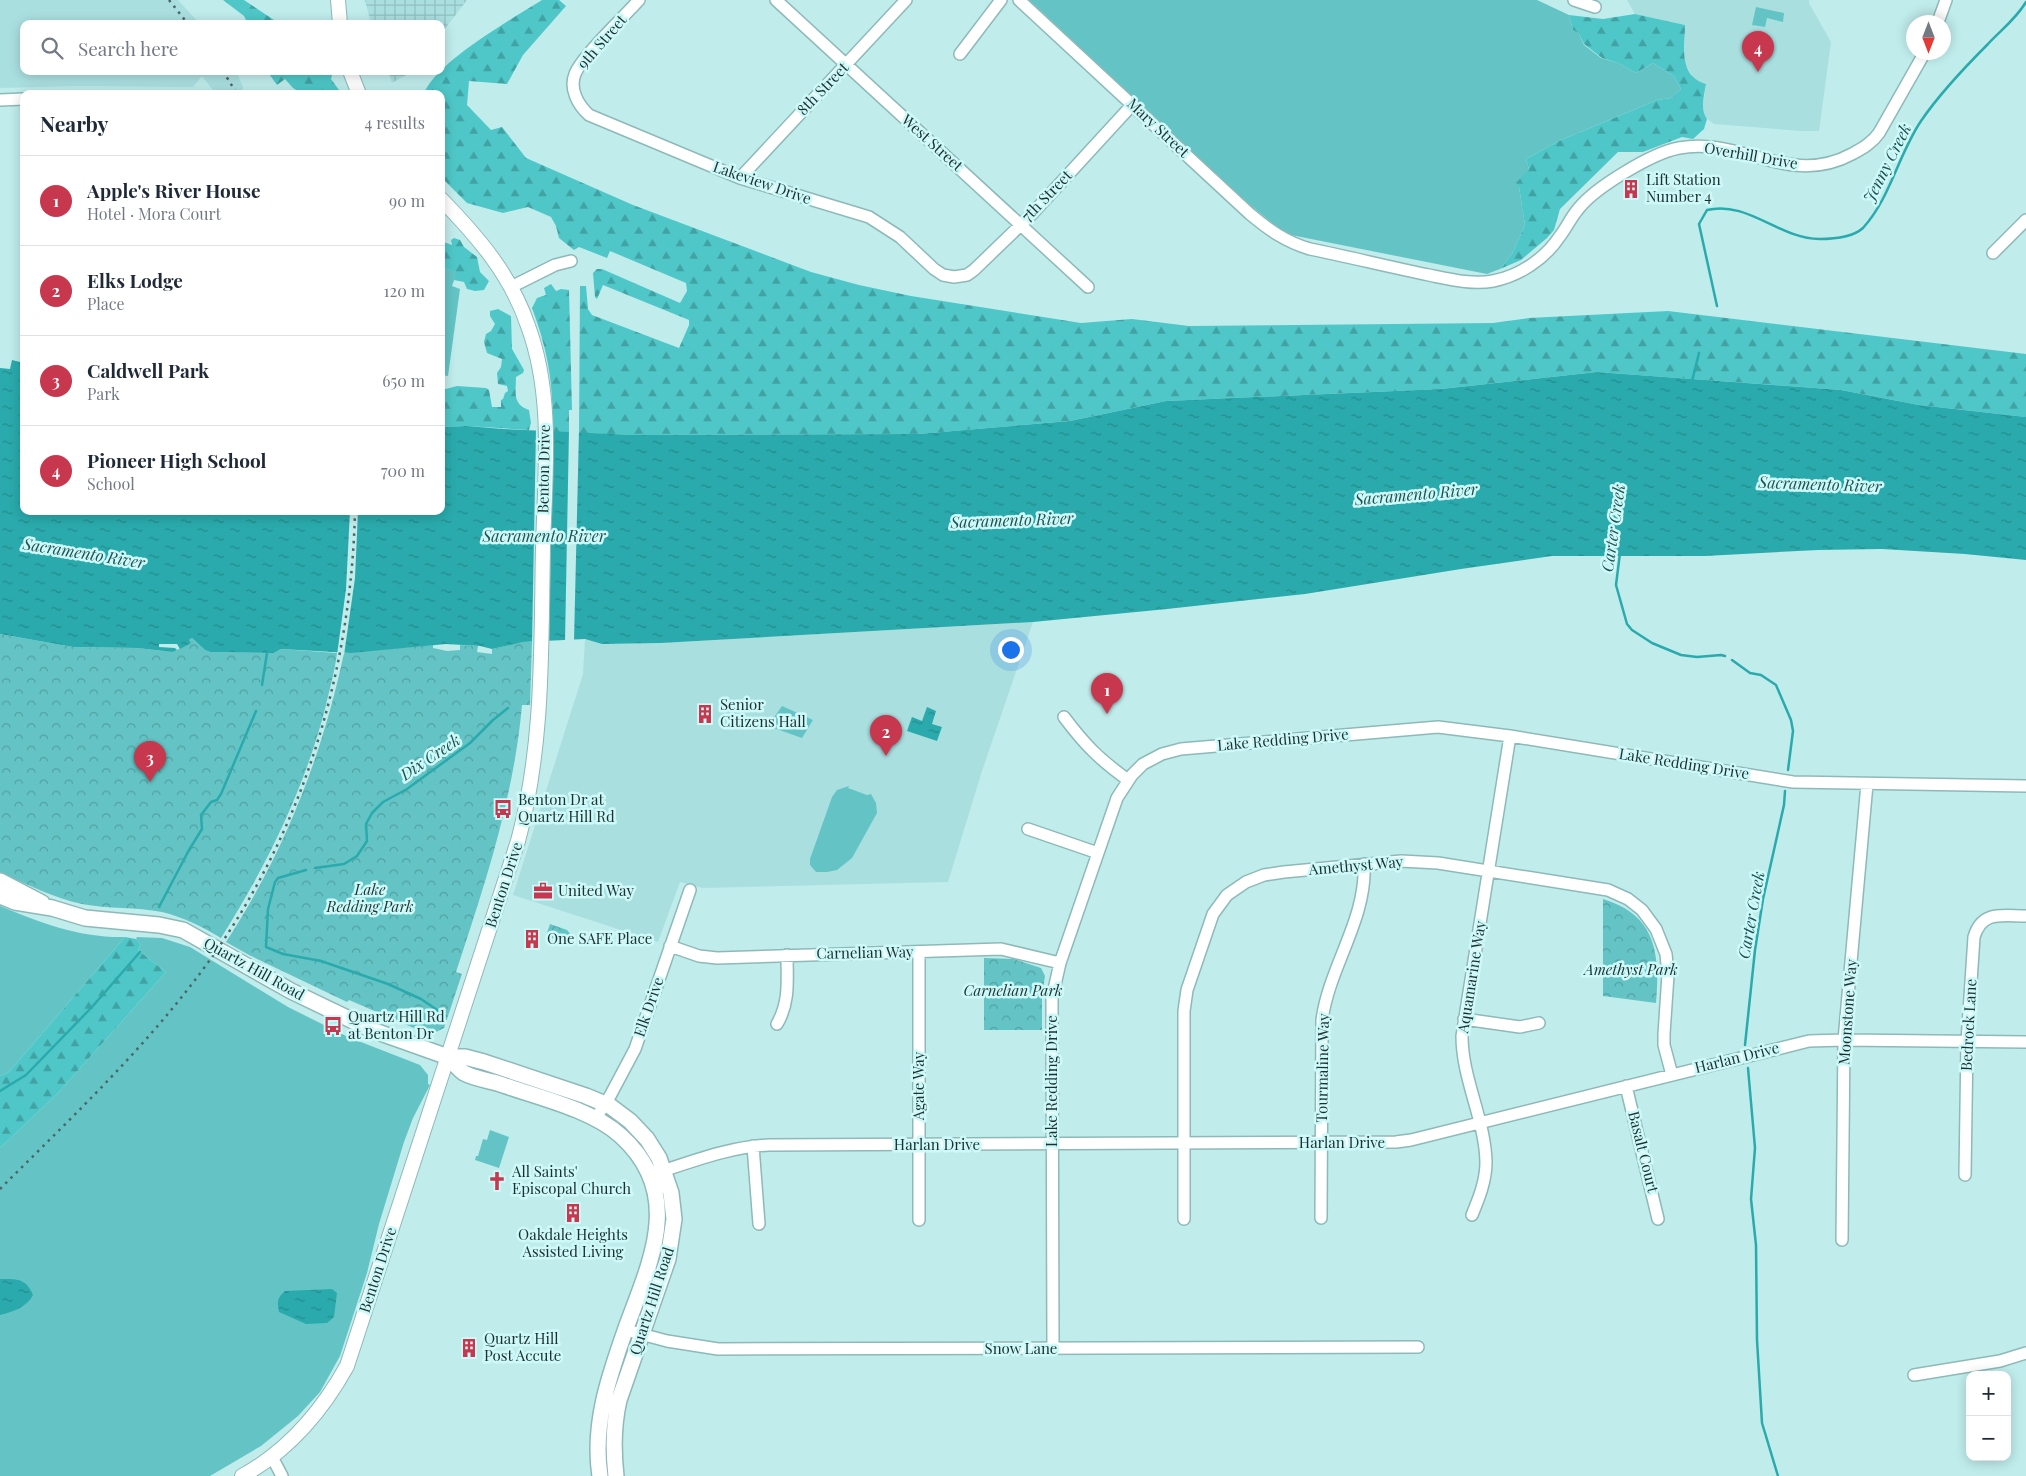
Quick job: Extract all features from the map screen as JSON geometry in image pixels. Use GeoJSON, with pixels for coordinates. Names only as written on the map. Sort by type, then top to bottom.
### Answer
{"type":"FeatureCollection","features":[{"type":"Feature","properties":{"kind":"main road","name":"Quartz Hill Road"},"geometry":{"type":"LineString","coordinates":[[0,881],[52,908]]}},
{"type":"Feature","properties":{"kind":"main road","name":"Quartz Hill Road"},"geometry":{"type":"LineString","coordinates":[[0,896],[15,902],[52,908],[85,918],[159,925],[190,933],[268,978],[334,1012],[391,1037],[448,1057],[484,1062],[567,1089],[605,1104],[630,1121],[654,1148],[657,1173],[656,1237],[602,1408],[598,1438],[600,1476]]}},
{"type":"Feature","properties":{"kind":"main road","name":"Quartz Hill Road"},"geometry":{"type":"LineString","coordinates":[[448,1057],[464,1072],[596,1118],[620,1134],[657,1173],[674,1206],[673,1234],[668,1259],[619,1400],[615,1417],[614,1448],[616,1476]]}},
{"type":"Feature","properties":{"kind":"street"},"geometry":{"type":"LineString","coordinates":[[338,0],[340,20]]}},
{"type":"Feature","properties":{"kind":"street","name":"9th Street"},"geometry":{"type":"LineString","coordinates":[[574,87],[574,75],[579,67],[639,0]]}},
{"type":"Feature","properties":{"kind":"street","name":"West Street"},"geometry":{"type":"LineString","coordinates":[[776,0],[1088,287]]}},
{"type":"Feature","properties":{"kind":"street","name":"8th Street"},"geometry":{"type":"LineString","coordinates":[[740,178],[906,0]]}},
{"type":"Feature","properties":{"kind":"street"},"geometry":{"type":"LineString","coordinates":[[960,54],[1001,0]]}},
{"type":"Feature","properties":{"kind":"street","name":"Mary Street"},"geometry":{"type":"LineString","coordinates":[[1019,0],[1266,228],[1286,240],[1303,247]]}},
{"type":"Feature","properties":{"kind":"street"},"geometry":{"type":"LineString","coordinates":[[1574,0],[1595,8]]}},
{"type":"Feature","properties":{"kind":"street"},"geometry":{"type":"LineString","coordinates":[[1941,15],[1946,0]]}},
{"type":"Feature","properties":{"kind":"street","name":"Overhill Drive"},"geometry":{"type":"LineString","coordinates":[[1303,247],[1442,278],[1476,282],[1493,281],[1519,271],[1540,259],[1551,249],[1570,219],[1587,199],[1619,176],[1665,152],[1687,146],[1705,147],[1798,166],[1817,165],[1847,157],[1872,142],[1879,134],[1921,60]]}},
{"type":"Feature","properties":{"kind":"street"},"geometry":{"type":"LineString","coordinates":[[352,75],[357,90]]}},
{"type":"Feature","properties":{"kind":"street","name":"Lakeview Drive"},"geometry":{"type":"LineString","coordinates":[[574,87],[578,104],[596,119],[740,178],[870,217],[896,234],[934,269],[943,275],[954,278]]}},
{"type":"Feature","properties":{"kind":"street"},"geometry":{"type":"LineString","coordinates":[[0,100],[20,99]]}},
{"type":"Feature","properties":{"kind":"street","name":"7th Street"},"geometry":{"type":"LineString","coordinates":[[954,278],[967,275],[974,270],[1032,214],[1132,105]]}},
{"type":"Feature","properties":{"kind":"street","name":"Benton Drive"},"geometry":{"type":"LineString","coordinates":[[242,1476],[272,1457],[308,1424],[338,1383],[347,1366],[522,825],[534,759],[541,679],[546,432],[539,365],[533,340],[511,287],[487,248],[445,203]]}},
{"type":"Feature","properties":{"kind":"street"},"geometry":{"type":"LineString","coordinates":[[1993,253],[2026,220]]}},
{"type":"Feature","properties":{"kind":"street"},"geometry":{"type":"LineString","coordinates":[[511,287],[555,265],[571,261]]}},
{"type":"Feature","properties":{"kind":"street"},"geometry":{"type":"LineString","coordinates":[[1064,717],[1092,752],[1128,780]]}},
{"type":"Feature","properties":{"kind":"street","name":"Lake Redding Drive"},"geometry":{"type":"LineString","coordinates":[[1053,1349],[1052,998],[1060,962],[1117,798],[1128,780],[1150,760],[1181,749],[1432,727],[1455,728],[1510,736],[1793,782],[2026,786]]}},
{"type":"Feature","properties":{"kind":"street","name":"Aquamarine Way"},"geometry":{"type":"LineString","coordinates":[[1472,1215],[1482,1191],[1485,1156],[1462,1049],[1464,1019],[1510,736]]}},
{"type":"Feature","properties":{"kind":"street","name":"Moonstone Way"},"geometry":{"type":"LineString","coordinates":[[1842,1240],[1844,1040],[1866,784]]}},
{"type":"Feature","properties":{"kind":"street"},"geometry":{"type":"LineString","coordinates":[[1028,829],[1098,853]]}},
{"type":"Feature","properties":{"kind":"street","name":"Amethyst Way"},"geometry":{"type":"LineString","coordinates":[[1184,1218],[1184,1006],[1205,936],[1217,908],[1227,895],[1238,887],[1264,875],[1364,864],[1427,861],[1608,890],[1632,902],[1650,920],[1663,943],[1668,965],[1664,1045],[1672,1075]]}},
{"type":"Feature","properties":{"kind":"street","name":"Tourmaline Way"},"geometry":{"type":"LineString","coordinates":[[1321,1218],[1321,1034],[1324,1008],[1358,907],[1364,883],[1364,864]]}},
{"type":"Feature","properties":{"kind":"street","name":"Elk Drive"},"geometry":{"type":"LineString","coordinates":[[596,1118],[634,1049],[690,890]]}},
{"type":"Feature","properties":{"kind":"street","name":"Bedrock Lane"},"geometry":{"type":"LineString","coordinates":[[1966,1175],[1967,1042],[1974,937],[1980,923],[1990,917],[2026,916]]}},
{"type":"Feature","properties":{"kind":"street","name":"Carnelian Way"},"geometry":{"type":"LineString","coordinates":[[670,946],[699,956],[717,958],[1008,949],[1060,962]]}},
{"type":"Feature","properties":{"kind":"street","name":"Agate Way"},"geometry":{"type":"LineString","coordinates":[[919,952],[919,1220]]}},
{"type":"Feature","properties":{"kind":"street"},"geometry":{"type":"LineString","coordinates":[[777,1024],[782,1016],[787,999],[787,955]]}},
{"type":"Feature","properties":{"kind":"street"},"geometry":{"type":"LineString","coordinates":[[1464,1019],[1520,1028],[1539,1023]]}},
{"type":"Feature","properties":{"kind":"street","name":"Harlan Drive"},"geometry":{"type":"LineString","coordinates":[[657,1173],[709,1155],[753,1146],[1404,1142],[1809,1041],[2026,1042]]}},
{"type":"Feature","properties":{"kind":"street","name":"Basalt Court"},"geometry":{"type":"LineString","coordinates":[[1626,1086],[1658,1218]]}},
{"type":"Feature","properties":{"kind":"street"},"geometry":{"type":"LineString","coordinates":[[753,1146],[759,1224]]}},
{"type":"Feature","properties":{"kind":"street","name":"Snow Lane"},"geometry":{"type":"LineString","coordinates":[[626,1330],[691,1346],[718,1349],[1418,1347]]}},
{"type":"Feature","properties":{"kind":"street"},"geometry":{"type":"LineString","coordinates":[[1914,1375],[2000,1361],[2026,1354]]}},
{"type":"Feature","properties":{"kind":"street"},"geometry":{"type":"LineString","coordinates":[[272,1457],[282,1476]]}},
{"type":"Feature","properties":{"kind":"shaded area"},"geometry":{"type":"Polygon","coordinates":[[[0,0],[178,0],[196,20],[20,20],[20,75],[238,75],[243,87],[243,90],[213,90],[202,76],[193,87],[79,86],[0,88],[0,0]]]}},
{"type":"Feature","properties":{"kind":"shaded area"},"geometry":{"type":"Polygon","coordinates":[[[365,0],[467,0],[445,29],[445,20],[370,20],[365,0]]]}},
{"type":"Feature","properties":{"kind":"shaded area"},"geometry":{"type":"Polygon","coordinates":[[[1627,0],[1809,0],[1831,42],[1819,131],[1714,124],[1705,117],[1703,107],[1706,84],[1695,80],[1685,64],[1685,25],[1635,14],[1627,0]]]}},
{"type":"Feature","properties":{"kind":"shaded area"},"geometry":{"type":"Polygon","coordinates":[[[389,75],[406,75],[392,83],[389,75]]]}},
{"type":"Feature","properties":{"kind":"shaded area"},"geometry":{"type":"Polygon","coordinates":[[[1033,622],[982,771],[948,882],[703,888],[680,882],[658,942],[513,895],[583,674],[585,639],[602,644],[661,643],[1033,622]]]}},
{"type":"Feature","properties":{"kind":"green space"},"geometry":{"type":"Polygon","coordinates":[[[223,0],[244,0],[274,20],[246,20],[244,16],[223,0]]]}},
{"type":"Feature","properties":{"kind":"green space"},"geometry":{"type":"Polygon","coordinates":[[[542,0],[559,0],[566,6],[523,55],[507,84],[469,81],[467,105],[491,130],[502,127],[526,158],[633,205],[811,272],[859,285],[911,296],[1081,323],[1132,319],[1189,326],[1493,323],[1529,318],[1668,311],[2026,354],[2026,417],[1919,405],[1841,390],[1597,372],[1441,389],[1166,401],[1070,421],[918,434],[634,435],[579,433],[580,286],[586,286],[588,309],[592,315],[679,348],[689,325],[689,320],[603,285],[597,299],[595,297],[593,273],[597,269],[602,269],[680,303],[687,291],[686,283],[610,251],[607,258],[579,247],[574,250],[559,238],[551,217],[528,207],[503,213],[467,203],[445,181],[445,90],[426,90],[437,75],[445,75],[445,67],[495,29],[542,0]]]}},
{"type":"Feature","properties":{"kind":"green space"},"geometry":{"type":"Polygon","coordinates":[[[1029,0],[1537,0],[1569,15],[1573,30],[1579,34],[1584,45],[1601,58],[1618,63],[1636,73],[1653,63],[1674,76],[1681,89],[1671,98],[1657,100],[1559,141],[1526,159],[1529,169],[1519,187],[1525,225],[1512,254],[1500,269],[1487,274],[1291,235],[1278,228],[1233,191],[1029,0]]]}},
{"type":"Feature","properties":{"kind":"green space"},"geometry":{"type":"Polygon","coordinates":[[[1756,7],[1784,13],[1783,22],[1767,18],[1765,27],[1752,25],[1756,7]]]}},
{"type":"Feature","properties":{"kind":"green space"},"geometry":{"type":"Polygon","coordinates":[[[1635,14],[1685,25],[1684,52],[1687,68],[1697,80],[1706,84],[1703,107],[1707,119],[1704,129],[1693,139],[1682,137],[1643,152],[1618,152],[1560,209],[1554,230],[1547,238],[1521,260],[1500,269],[1512,254],[1525,225],[1519,187],[1516,183],[1529,169],[1526,159],[1559,141],[1657,100],[1671,98],[1681,89],[1674,76],[1653,63],[1636,73],[1618,63],[1602,58],[1584,44],[1579,34],[1573,30],[1569,15],[1603,19],[1635,14]]]}},
{"type":"Feature","properties":{"kind":"green space"},"geometry":{"type":"Polygon","coordinates":[[[270,75],[332,75],[331,79],[339,90],[297,90],[285,79],[277,85],[270,75]]]}},
{"type":"Feature","properties":{"kind":"green space"},"geometry":{"type":"Polygon","coordinates":[[[454,238],[460,240],[464,247],[477,257],[480,272],[489,281],[484,290],[475,291],[467,289],[464,282],[454,280],[456,272],[445,268],[445,242],[452,245],[451,240],[454,238]]]}},
{"type":"Feature","properties":{"kind":"green space"},"geometry":{"type":"Polygon","coordinates":[[[445,268],[457,272],[452,286],[460,289],[448,376],[445,376],[445,268]]]}},
{"type":"Feature","properties":{"kind":"green space"},"geometry":{"type":"Polygon","coordinates":[[[551,284],[556,291],[561,289],[569,290],[572,410],[569,410],[569,432],[553,432],[549,369],[532,308],[537,298],[546,295],[544,288],[551,284]]]}},
{"type":"Feature","properties":{"kind":"green space"},"geometry":{"type":"Polygon","coordinates":[[[498,309],[511,316],[512,349],[524,370],[523,373],[516,377],[516,397],[520,404],[529,410],[531,423],[529,430],[467,426],[445,427],[445,389],[457,386],[486,388],[489,390],[492,407],[501,407],[501,400],[508,391],[507,386],[498,384],[497,373],[501,367],[502,359],[487,353],[484,342],[486,334],[491,331],[495,324],[490,316],[490,311],[498,309]]]}},
{"type":"Feature","properties":{"kind":"green space"},"geometry":{"type":"Polygon","coordinates":[[[0,634],[73,647],[137,648],[173,652],[190,643],[189,640],[192,638],[210,652],[274,653],[281,649],[337,653],[326,705],[296,796],[269,854],[221,938],[193,923],[170,914],[152,910],[82,904],[51,894],[0,873],[0,634]]]}},
{"type":"Feature","properties":{"kind":"green space","name":"Lake Redding Park"},"geometry":{"type":"Polygon","coordinates":[[[522,642],[532,642],[530,705],[522,705],[518,739],[505,807],[488,873],[456,972],[462,974],[444,1028],[430,1035],[349,1000],[347,1002],[226,942],[266,874],[298,803],[324,730],[344,653],[433,645],[433,648],[447,651],[460,650],[460,645],[478,646],[477,652],[492,654],[492,649],[522,642]]]}},
{"type":"Feature","properties":{"kind":"green space"},"geometry":{"type":"Polygon","coordinates":[[[782,706],[813,720],[802,738],[768,726],[773,716],[782,706]]]}},
{"type":"Feature","properties":{"kind":"green space"},"geometry":{"type":"Polygon","coordinates":[[[849,786],[848,788],[867,795],[871,794],[876,803],[877,813],[852,858],[837,870],[816,872],[810,865],[810,859],[832,797],[837,790],[849,786]]]}},
{"type":"Feature","properties":{"kind":"green space","name":"Amethyst Park"},"geometry":{"type":"Polygon","coordinates":[[[1603,899],[1621,906],[1635,915],[1645,926],[1655,953],[1657,969],[1656,1003],[1603,996],[1603,899]]]}},
{"type":"Feature","properties":{"kind":"green space"},"geometry":{"type":"Polygon","coordinates":[[[0,906],[46,924],[76,932],[108,937],[125,937],[9,1072],[0,1076],[0,906]]]}},
{"type":"Feature","properties":{"kind":"green space"},"geometry":{"type":"Polygon","coordinates":[[[550,924],[567,930],[573,937],[568,943],[546,936],[550,924]]]}},
{"type":"Feature","properties":{"kind":"green space"},"geometry":{"type":"Polygon","coordinates":[[[125,937],[136,939],[141,945],[138,950],[166,972],[57,1094],[0,1148],[0,1076],[9,1072],[125,937]]]}},
{"type":"Feature","properties":{"kind":"green space"},"geometry":{"type":"Polygon","coordinates":[[[137,937],[162,938],[190,947],[288,1007],[348,1037],[420,1065],[428,1075],[428,1084],[430,1085],[413,1118],[404,1142],[379,1224],[367,1273],[340,1356],[320,1392],[298,1416],[261,1446],[210,1476],[0,1476],[0,1148],[57,1094],[166,972],[138,950],[141,945],[136,939],[137,937]]]}},
{"type":"Feature","properties":{"kind":"green space","name":"Carnelian Park"},"geometry":{"type":"Polygon","coordinates":[[[984,958],[1014,959],[1041,968],[1045,976],[1042,995],[1042,1030],[984,1030],[984,958]]]}},
{"type":"Feature","properties":{"kind":"green space"},"geometry":{"type":"Polygon","coordinates":[[[490,1130],[509,1137],[499,1168],[475,1160],[483,1139],[487,1140],[490,1130]]]}},
{"type":"Feature","properties":{"kind":"water","name":"Sacramento River"},"geometry":{"type":"Polygon","coordinates":[[[12,360],[20,362],[20,515],[445,515],[445,427],[467,426],[634,435],[918,434],[1070,421],[1166,401],[1441,389],[1597,372],[1841,390],[1919,405],[2026,417],[2026,560],[1882,549],[1818,550],[1705,556],[1552,556],[1305,594],[1033,622],[661,643],[602,644],[585,639],[523,642],[492,649],[480,646],[446,644],[351,653],[281,649],[274,653],[210,652],[192,638],[189,640],[191,643],[180,649],[177,644],[159,644],[159,647],[175,648],[177,650],[173,652],[137,648],[73,647],[0,634],[0,368],[10,369],[12,360]]]}},
{"type":"Feature","properties":{"kind":"water"},"geometry":{"type":"Polygon","coordinates":[[[927,707],[936,711],[932,724],[942,727],[937,741],[907,731],[912,717],[922,721],[927,707]]]}},
{"type":"Feature","properties":{"kind":"water"},"geometry":{"type":"Polygon","coordinates":[[[0,1279],[24,1282],[33,1295],[27,1303],[19,1308],[0,1315],[0,1279]]]}},
{"type":"Feature","properties":{"kind":"water"},"geometry":{"type":"Polygon","coordinates":[[[332,1289],[337,1293],[334,1317],[327,1323],[306,1324],[279,1312],[278,1300],[285,1291],[332,1289]]]}},
{"type":"Feature","properties":{"kind":"pier"},"geometry":{"type":"Polygon","coordinates":[[[536,428],[553,429],[549,644],[532,644],[536,428]]]}},
{"type":"Feature","properties":{"kind":"pier"},"geometry":{"type":"Polygon","coordinates":[[[569,430],[579,430],[574,642],[565,642],[569,430]]]}},
{"type":"Feature","properties":{"kind":"pier"},"geometry":{"type":"Polygon","coordinates":[[[350,515],[358,515],[355,578],[344,655],[337,655],[346,589],[350,515]]]}},
{"type":"Feature","properties":{"kind":"waterway","name":"Jenny Creek"},"geometry":{"type":"LineString","coordinates":[[1717,306],[1699,224],[1707,210],[1722,208],[1736,210],[1791,233],[1819,239],[1836,238],[1859,231],[1873,216],[1881,203],[1913,134],[1928,111],[1953,81],[2013,19],[2026,2]]}},
{"type":"Feature","properties":{"kind":"waterway","name":"Jenny Creek"},"geometry":{"type":"LineString","coordinates":[[1692,381],[1699,353]]}},
{"type":"Feature","properties":{"kind":"waterway","name":"Carter Creek"},"geometry":{"type":"LineString","coordinates":[[1620,553],[1616,585],[1627,624],[1632,630],[1652,643],[1681,655],[1697,657],[1725,656]]}},
{"type":"Feature","properties":{"kind":"waterway"},"geometry":{"type":"LineString","coordinates":[[262,685],[267,653]]}},
{"type":"Feature","properties":{"kind":"waterway","name":"Carter Creek"},"geometry":{"type":"LineString","coordinates":[[1732,660],[1750,673],[1761,675],[1776,685],[1791,720],[1793,731],[1788,770]]}},
{"type":"Feature","properties":{"kind":"waterway","name":"Dix Creek"},"geometry":{"type":"LineString","coordinates":[[315,868],[344,864],[357,856],[367,841],[366,824],[372,813],[383,802],[407,789],[470,743],[508,708]]}},
{"type":"Feature","properties":{"kind":"waterway"},"geometry":{"type":"LineString","coordinates":[[159,907],[202,829],[201,815],[211,802],[217,800],[221,794],[256,711]]}},
{"type":"Feature","properties":{"kind":"waterway","name":"Carter Creek"},"geometry":{"type":"LineString","coordinates":[[1745,1045],[1755,950],[1763,899],[1784,805],[1785,791]]}},
{"type":"Feature","properties":{"kind":"waterway"},"geometry":{"type":"LineString","coordinates":[[306,870],[278,878],[275,882],[268,909],[266,947],[283,954],[321,961],[388,984],[421,999],[446,1016]]}},
{"type":"Feature","properties":{"kind":"waterway"},"geometry":{"type":"LineString","coordinates":[[0,1091],[26,1075],[92,1007],[140,952]]}},
{"type":"Feature","properties":{"kind":"waterway"},"geometry":{"type":"LineString","coordinates":[[1748,1068],[1755,1148],[1751,1199],[1756,1245],[1757,1340],[1762,1423],[1778,1476]]}},
{"type":"Feature","properties":{"kind":"railway"},"geometry":{"type":"LineString","coordinates":[[169,0],[185,20]]}},
{"type":"Feature","properties":{"kind":"railway"},"geometry":{"type":"LineString","coordinates":[[225,75],[235,90]]}},
{"type":"Feature","properties":{"kind":"railway"},"geometry":{"type":"LineString","coordinates":[[0,1189],[101,1088],[173,1008],[231,928],[263,874],[290,817],[312,759],[330,698],[343,637],[351,574],[355,515]]}},
{"type":"Feature","properties":{"kind":"place","name":"Pioneer High School"},"geometry":{"type":"Point","coordinates":[1758,72]}},
{"type":"Feature","properties":{"kind":"place","name":"Lift Station Number 4"},"geometry":{"type":"Point","coordinates":[1631,189]}},
{"type":"Feature","properties":{"kind":"place","name":"Senior Citizens Hall"},"geometry":{"type":"Point","coordinates":[705,714]}},
{"type":"Feature","properties":{"kind":"place","name":"Apple's River House"},"geometry":{"type":"Point","coordinates":[1107,714]}},
{"type":"Feature","properties":{"kind":"place","name":"Elks Lodge"},"geometry":{"type":"Point","coordinates":[886,756]}},
{"type":"Feature","properties":{"kind":"place","name":"Caldwell Park"},"geometry":{"type":"Point","coordinates":[150,782]}},
{"type":"Feature","properties":{"kind":"place","name":"Benton Dr at Quartz Hill Rd"},"geometry":{"type":"Point","coordinates":[503,809]}},
{"type":"Feature","properties":{"kind":"place","name":"United Way"},"geometry":{"type":"Point","coordinates":[543,891]}},
{"type":"Feature","properties":{"kind":"place","name":"One SAFE Place"},"geometry":{"type":"Point","coordinates":[532,939]}},
{"type":"Feature","properties":{"kind":"place","name":"Quartz Hill Rd at Benton Dr"},"geometry":{"type":"Point","coordinates":[333,1026]}},
{"type":"Feature","properties":{"kind":"place","name":"All Saints' Episcopal Church"},"geometry":{"type":"Point","coordinates":[497,1181]}},
{"type":"Feature","properties":{"kind":"place","name":"Oakdale Heights Assisted Living"},"geometry":{"type":"Point","coordinates":[573,1213]}},
{"type":"Feature","properties":{"kind":"place","name":"Quartz Hill Post Accute"},"geometry":{"type":"Point","coordinates":[469,1348]}}]}
